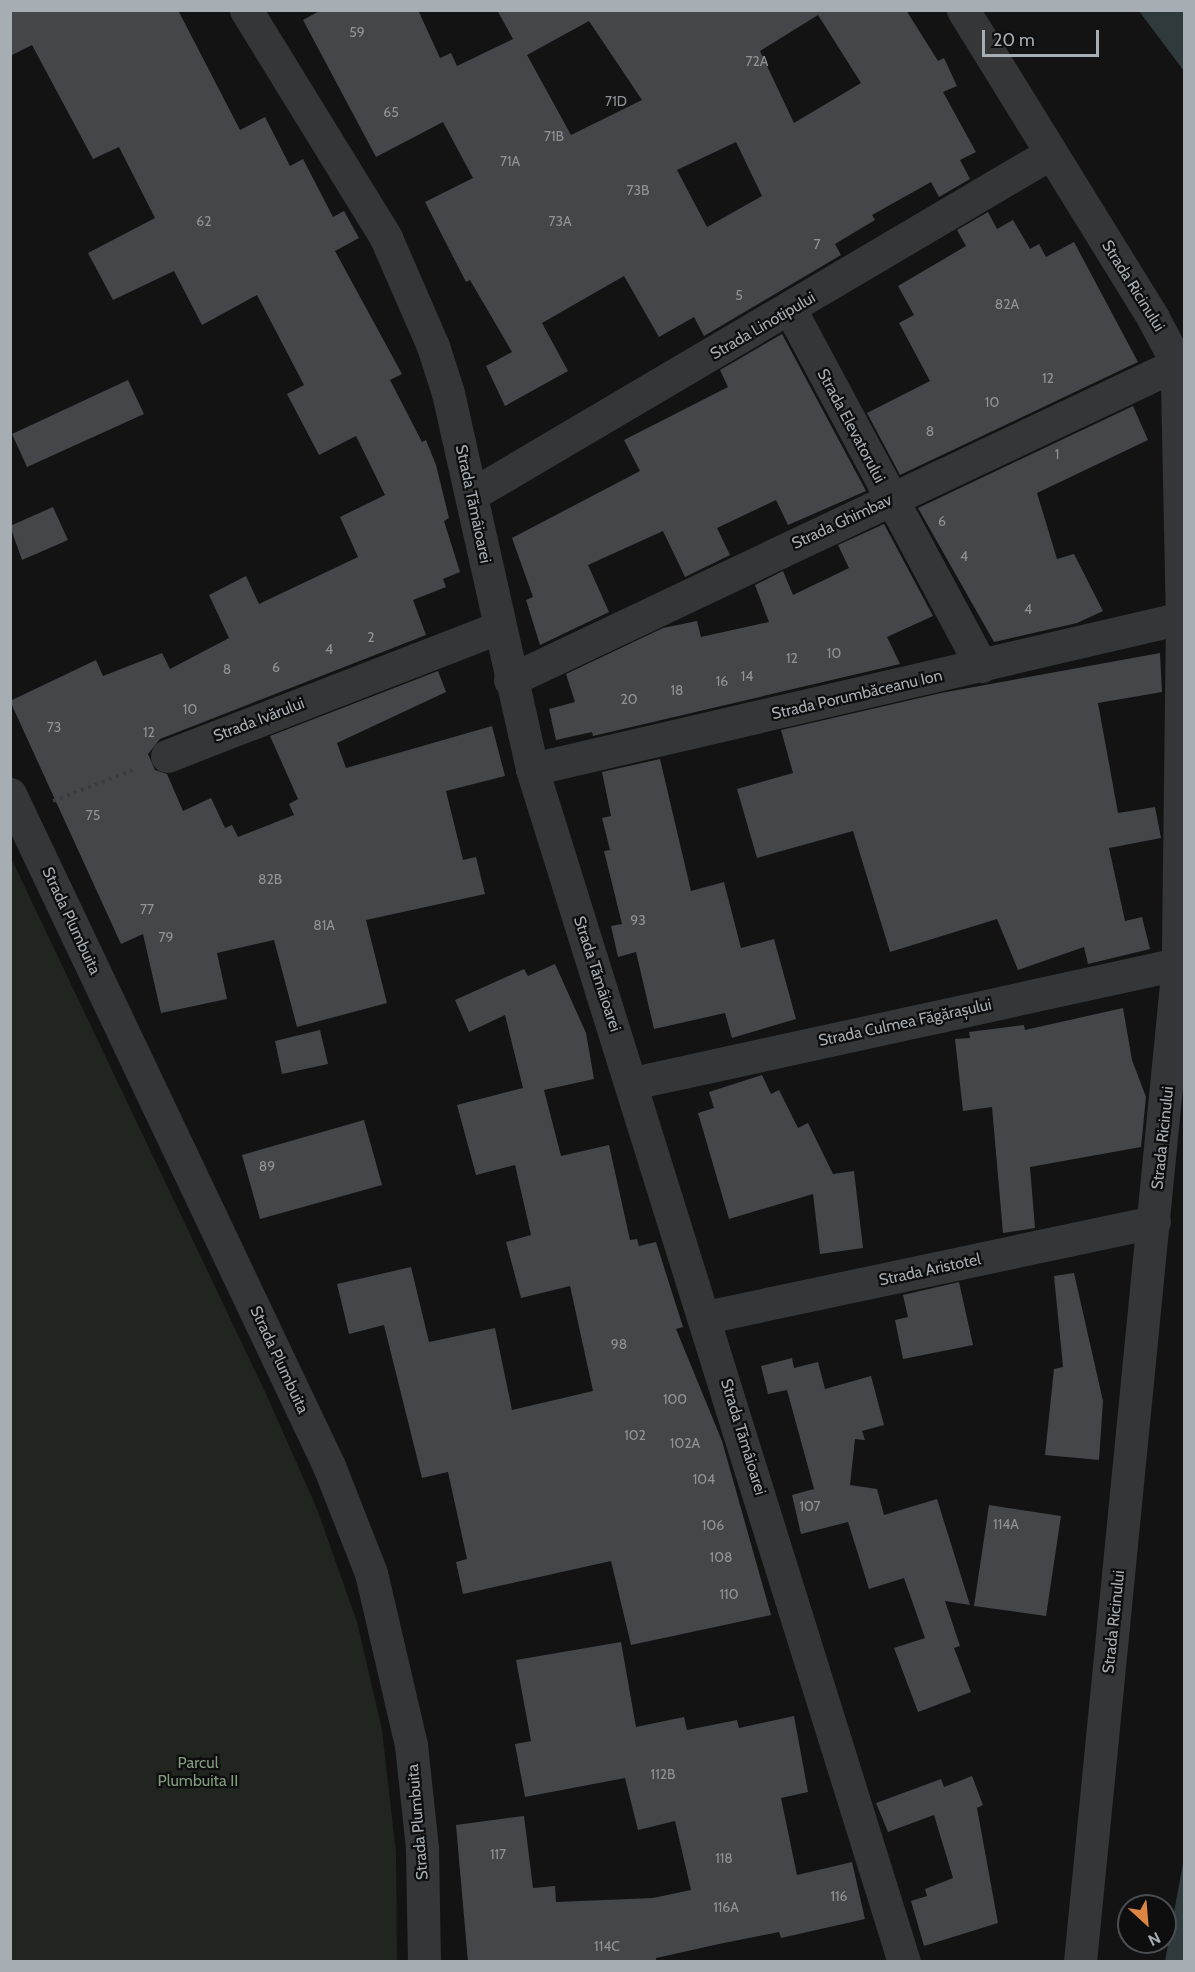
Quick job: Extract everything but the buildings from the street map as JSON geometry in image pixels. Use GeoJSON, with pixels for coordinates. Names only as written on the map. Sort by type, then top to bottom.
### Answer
{"type":"FeatureCollection","features":[{"type":"Feature","properties":{"kind":"street","name":"Strada Tămâioarei"},"geometry":{"type":"LineString","coordinates":[[246,10],[347,170],[413,295],[448,393],[510,680],[532,769],[706,1317],[904,1962]]}},
{"type":"Feature","properties":{"kind":"street","name":"Strada Ricinului"},"geometry":{"type":"LineString","coordinates":[[963,10],[1154,318],[1174,365],[1182,618],[1178,964],[1080,1962]]}},
{"type":"Feature","properties":{"kind":"street","name":"Strada Linotipului"},"geometry":{"type":"LineString","coordinates":[[471,495],[791,310],[1051,153]]}},
{"type":"Feature","properties":{"kind":"street","name":"Strada Elevatorului"},"geometry":{"type":"LineString","coordinates":[[791,310],[889,500],[981,666]]}},
{"type":"Feature","properties":{"kind":"street","name":"Strada Ghimbav"},"geometry":{"type":"LineString","coordinates":[[510,680],[1174,365]]}},
{"type":"Feature","properties":{"kind":"street","name":"Strada Porumbăceanu Ion"},"geometry":{"type":"LineString","coordinates":[[532,769],[1182,618]]}},
{"type":"Feature","properties":{"kind":"street","name":"Strada Ivărului"},"geometry":{"type":"LineString","coordinates":[[167,756],[499,627]]}},
{"type":"Feature","properties":{"kind":"street","name":"Strada Plumbuita"},"geometry":{"type":"LineString","coordinates":[[15,804],[329,1466],[371,1574],[411,1745],[422,1848],[424,1962]]}},
{"type":"Feature","properties":{"kind":"street","name":"Strada Culmea Făgărașului"},"geometry":{"type":"LineString","coordinates":[[633,1083],[1178,964]]}},
{"type":"Feature","properties":{"kind":"street","name":"Strada Aristotel"},"geometry":{"type":"LineString","coordinates":[[706,1317],[1154,1222]]}},
{"type":"Feature","properties":{"kind":"path"},"geometry":{"type":"LineString","coordinates":[[15,804],[167,756]]}},
{"type":"Feature","properties":{"kind":"green space","name":"Parcul Plumbuita II"},"geometry":{"type":"Polygon","coordinates":[[[10,856],[267,1396],[317,1509],[357,1622],[382,1730],[396,1854],[397,1961],[11,1961],[10,856]]]}},
{"type":"Feature","properties":{"kind":"shaded area"},"geometry":{"type":"Polygon","coordinates":[[[1139,11],[1184,11],[1184,71],[1139,11]]]}},
{"type":"Feature","properties":{"kind":"shaded area"},"geometry":{"type":"Polygon","coordinates":[[[1184,1858],[1184,1961],[1165,1961],[1166,1954],[1177,1954],[1177,1896],[1184,1858]]]}}]}
